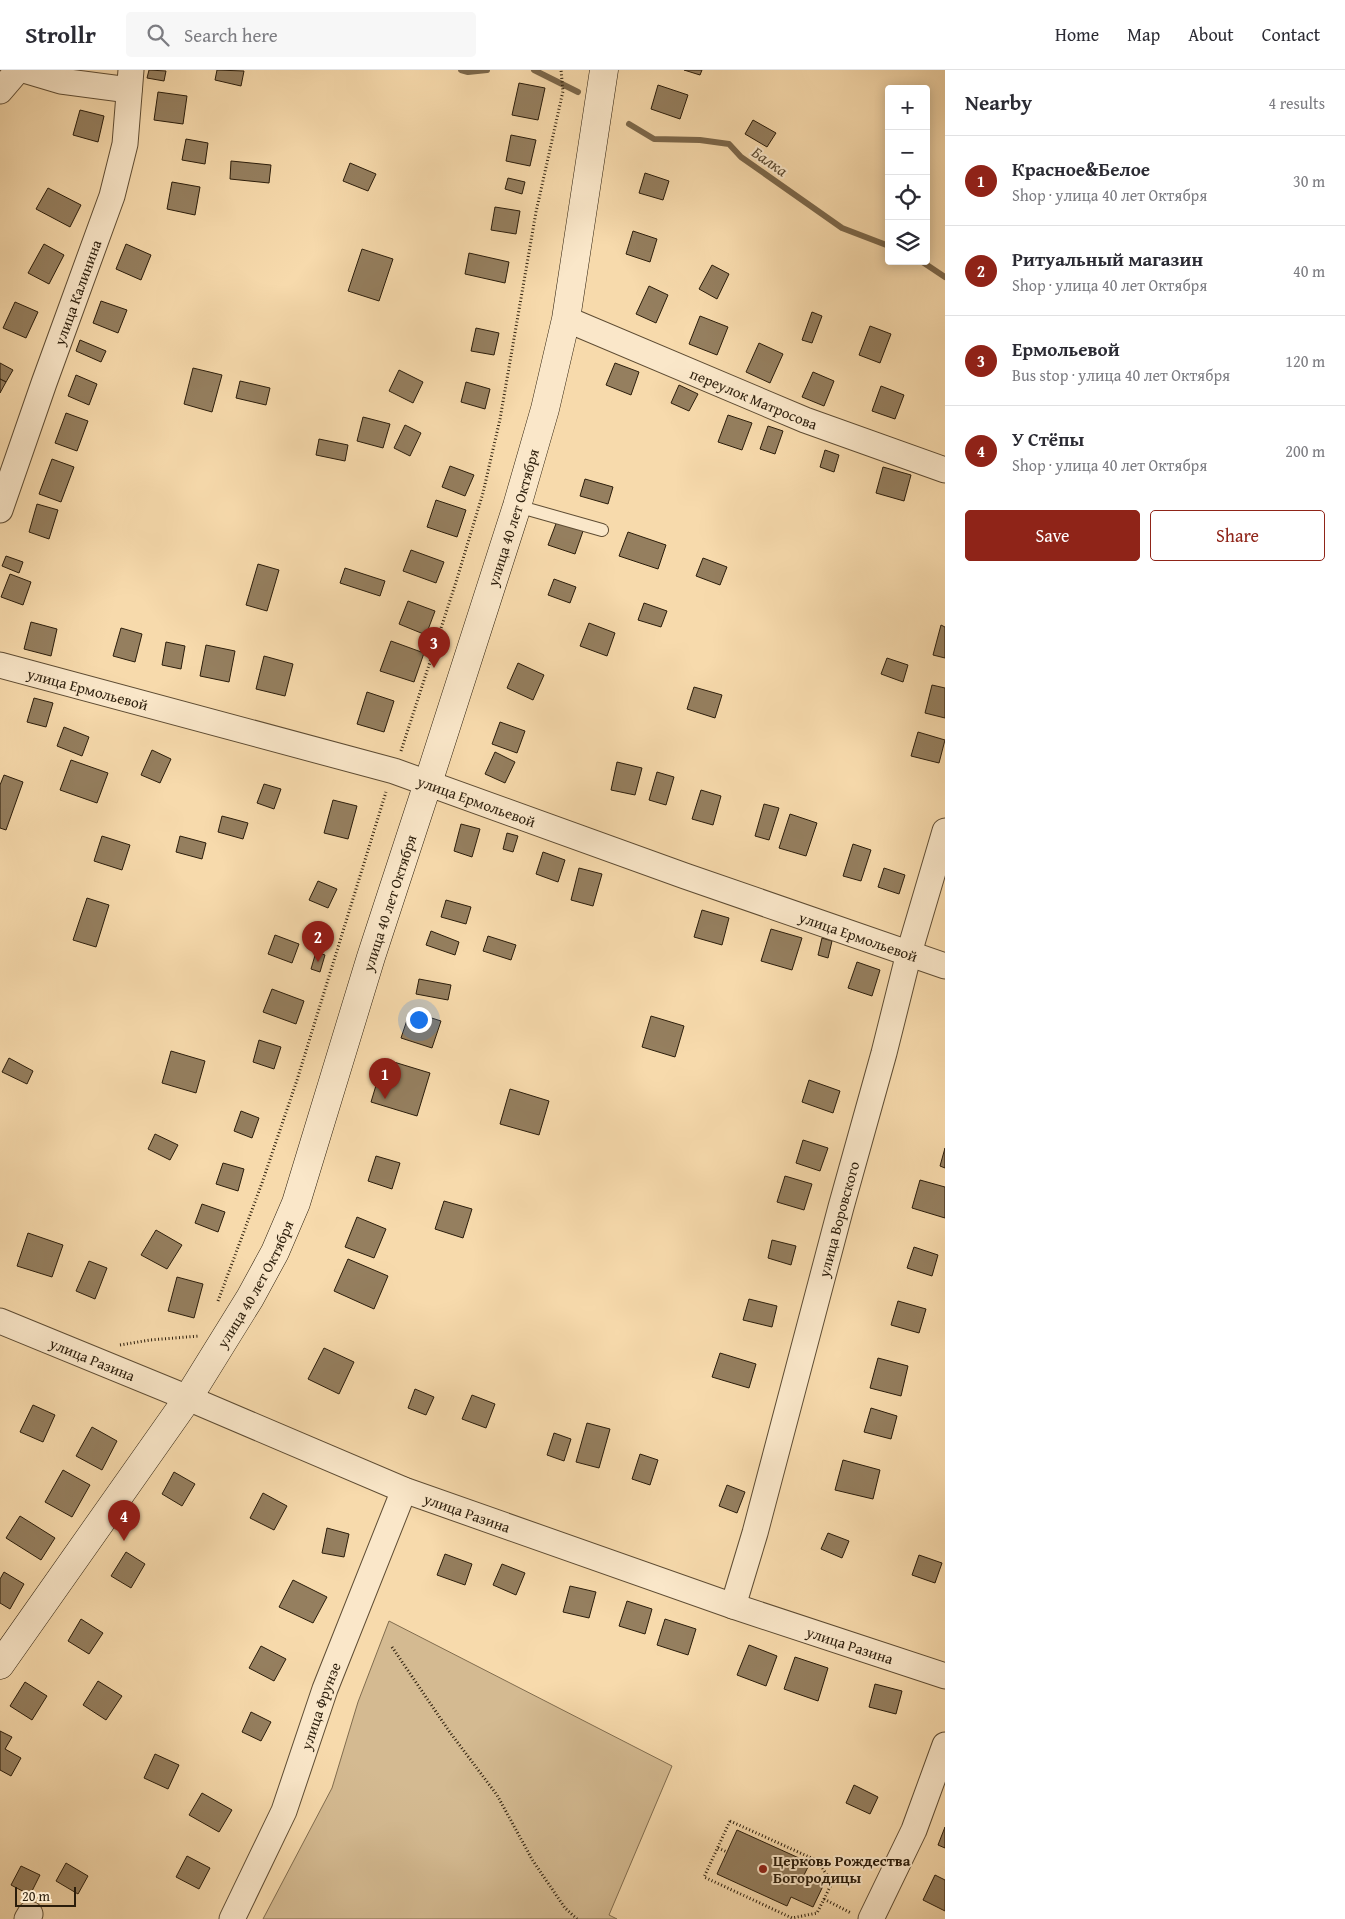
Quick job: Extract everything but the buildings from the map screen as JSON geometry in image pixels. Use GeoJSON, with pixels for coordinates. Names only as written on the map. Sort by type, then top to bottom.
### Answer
{"type":"FeatureCollection","features":[{"type":"Feature","properties":{"kind":"street"},"geometry":{"type":"LineString","coordinates":[[0,91],[18,70]]}},
{"type":"Feature","properties":{"kind":"street"},"geometry":{"type":"LineString","coordinates":[[24,70],[61,81],[130,80]]}},
{"type":"Feature","properties":{"kind":"street","name":"улица 40 лет Октября"},"geometry":{"type":"LineString","coordinates":[[0,1665],[188,1398],[250,1298],[275,1252],[296,1203],[370,956],[517,506],[545,409],[566,319],[604,70]]}},
{"type":"Feature","properties":{"kind":"street","name":"улица Калинина"},"geometry":{"type":"LineString","coordinates":[[0,510],[112,196],[125,144],[130,80]]}},
{"type":"Feature","properties":{"kind":"street","name":"переулок Матросова"},"geometry":{"type":"LineString","coordinates":[[566,319],[805,420],[945,470]]}},
{"type":"Feature","properties":{"kind":"street","name":"улица Ермольевой"},"geometry":{"type":"LineString","coordinates":[[0,665],[394,771],[685,876],[945,966]]}},
{"type":"Feature","properties":{"kind":"street","name":"улица Воровского"},"geometry":{"type":"LineString","coordinates":[[733,1606],[755,1533],[841,1207],[945,832]]}},
{"type":"Feature","properties":{"kind":"street","name":"улица Разина"},"geometry":{"type":"LineString","coordinates":[[0,1321],[188,1398],[404,1490],[733,1606],[945,1676]]}},
{"type":"Feature","properties":{"kind":"street","name":"улица Фрунзе"},"geometry":{"type":"LineString","coordinates":[[232,1919],[284,1811],[325,1689],[404,1490]]}},
{"type":"Feature","properties":{"kind":"street"},"geometry":{"type":"LineString","coordinates":[[863,1917],[914,1830],[945,1746]]}},
{"type":"Feature","properties":{"kind":"lane"},"geometry":{"type":"LineString","coordinates":[[517,506],[602,530]]}},
{"type":"Feature","properties":{"kind":"path"},"geometry":{"type":"LineString","coordinates":[[217,1304],[262,1183],[297,1080],[483,494],[500,419],[536,212],[563,91],[561,70]]}},
{"type":"Feature","properties":{"kind":"path"},"geometry":{"type":"LineString","coordinates":[[114,1346],[150,1340],[207,1336]]}},
{"type":"Feature","properties":{"kind":"path"},"geometry":{"type":"LineString","coordinates":[[392,1647],[449,1731],[497,1795],[534,1861],[565,1908],[577,1919]]}},
{"type":"Feature","properties":{"kind":"path"},"geometry":{"type":"LineString","coordinates":[[730,1821],[818,1862],[832,1882],[817,1914],[792,1918],[704,1877],[718,1848],[730,1821]]}},
{"type":"Feature","properties":{"kind":"path"},"geometry":{"type":"LineString","coordinates":[[718,1848],[727,1852]]}},
{"type":"Feature","properties":{"kind":"path"},"geometry":{"type":"LineString","coordinates":[[824,1899],[863,1917]]}},
{"type":"Feature","properties":{"kind":"shaded area"},"geometry":{"type":"Polygon","coordinates":[[[389,1621],[672,1766],[609,1915],[617,1919],[263,1919],[332,1788],[358,1702],[389,1621]]]}},
{"type":"Feature","properties":{"kind":"waterway","name":"Балка"},"geometry":{"type":"LineString","coordinates":[[461,70],[468,72],[487,70]]}},
{"type":"Feature","properties":{"kind":"waterway","name":"Балка"},"geometry":{"type":"LineString","coordinates":[[534,70],[578,92]]}},
{"type":"Feature","properties":{"kind":"waterway","name":"Балка"},"geometry":{"type":"LineString","coordinates":[[629,124],[654,139],[700,140],[729,144],[741,157],[842,228],[885,244]]}},
{"type":"Feature","properties":{"kind":"waterway","name":"Балка"},"geometry":{"type":"LineString","coordinates":[[927,265],[945,277]]}},
{"type":"Feature","properties":{"kind":"place","name":"Ермольевой"},"geometry":{"type":"Point","coordinates":[434,668]}},
{"type":"Feature","properties":{"kind":"place","name":"Ритуальный магазин"},"geometry":{"type":"Point","coordinates":[318,962]}},
{"type":"Feature","properties":{"kind":"place","name":"Красное&Белое"},"geometry":{"type":"Point","coordinates":[385,1099]}},
{"type":"Feature","properties":{"kind":"place","name":"У Стёпы"},"geometry":{"type":"Point","coordinates":[124,1541]}},
{"type":"Feature","properties":{"kind":"place","name":"Церковь Рождества Богородицы"},"geometry":{"type":"Point","coordinates":[763,1869]}}]}
